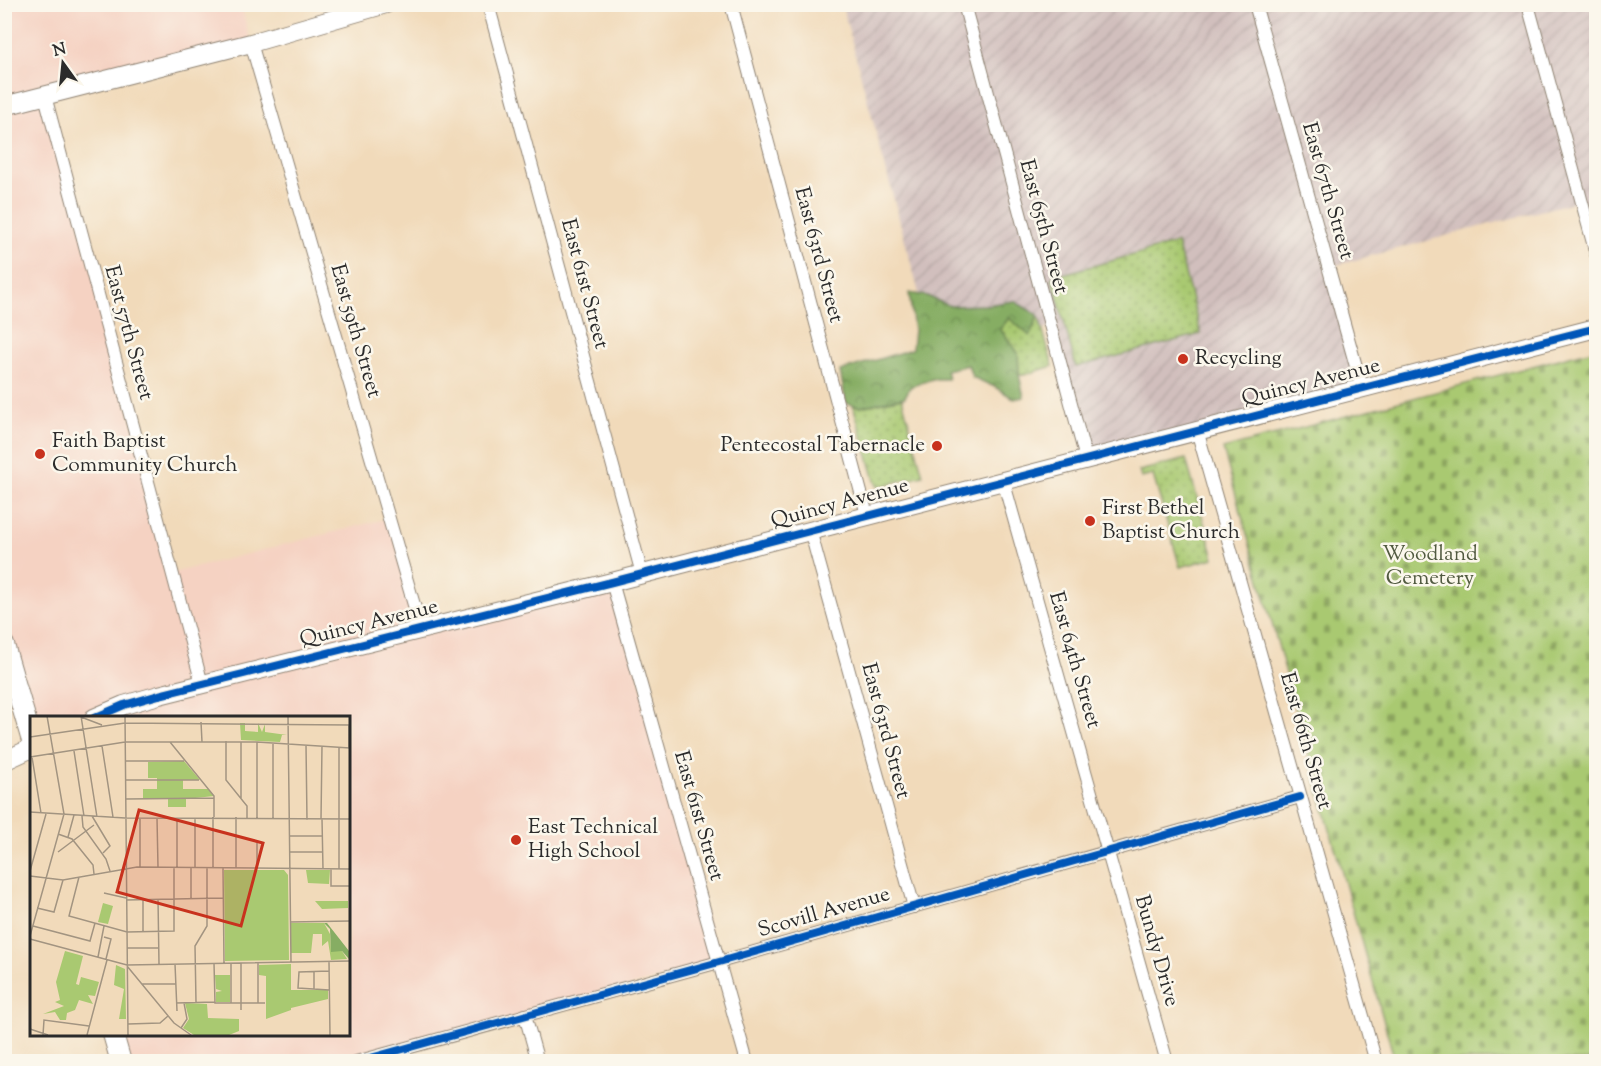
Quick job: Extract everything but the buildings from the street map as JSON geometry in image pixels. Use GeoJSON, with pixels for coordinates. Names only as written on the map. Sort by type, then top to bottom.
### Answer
{"type":"FeatureCollection","features":[{"type":"Feature","properties":{"kind":"main road"},"geometry":{"type":"LineString","coordinates":[[4,645],[30,734]]}},
{"type":"Feature","properties":{"kind":"main road"},"geometry":{"type":"LineString","coordinates":[[113,1036],[121,1062]]}},
{"type":"Feature","properties":{"kind":"street"},"geometry":{"type":"LineString","coordinates":[[4,106],[251,43],[386,4]]}},
{"type":"Feature","properties":{"kind":"street","name":"East 61st Street"},"geometry":{"type":"LineString","coordinates":[[488,4],[642,574]]}},
{"type":"Feature","properties":{"kind":"street","name":"East 63rd Street"},"geometry":{"type":"LineString","coordinates":[[731,4],[867,515]]}},
{"type":"Feature","properties":{"kind":"street","name":"East 65th Street"},"geometry":{"type":"LineString","coordinates":[[964,4],[1086,459]]}},
{"type":"Feature","properties":{"kind":"street","name":"East 67th Street"},"geometry":{"type":"LineString","coordinates":[[1255,4],[1362,388]]}},
{"type":"Feature","properties":{"kind":"street"},"geometry":{"type":"LineString","coordinates":[[1530,12],[1596,254]]}},
{"type":"Feature","properties":{"kind":"street","name":"East 59th Street"},"geometry":{"type":"LineString","coordinates":[[251,43],[421,629]]}},
{"type":"Feature","properties":{"kind":"street","name":"East 57th Street"},"geometry":{"type":"LineString","coordinates":[[45,96],[202,684]]}},
{"type":"Feature","properties":{"kind":"street","name":"Quincy Avenue"},"geometry":{"type":"LineString","coordinates":[[99,716],[133,703],[202,684],[612,582],[1596,328]]}},
{"type":"Feature","properties":{"kind":"street","name":"East 66th Street"},"geometry":{"type":"LineString","coordinates":[[1197,430],[1376,1062]]}},
{"type":"Feature","properties":{"kind":"street","name":"East 64th Street"},"geometry":{"type":"LineString","coordinates":[[1003,480],[1108,851]]}},
{"type":"Feature","properties":{"kind":"street","name":"East 63rd Street"},"geometry":{"type":"LineString","coordinates":[[810,530],[914,907]]}},
{"type":"Feature","properties":{"kind":"street","name":"East 61st Street"},"geometry":{"type":"LineString","coordinates":[[612,582],[747,1062]]}},
{"type":"Feature","properties":{"kind":"street"},"geometry":{"type":"LineString","coordinates":[[4,761],[30,749]]}},
{"type":"Feature","properties":{"kind":"street","name":"Scovill Avenue"},"geometry":{"type":"LineString","coordinates":[[356,1062],[719,962],[1300,797]]}},
{"type":"Feature","properties":{"kind":"street","name":"Bundy Drive"},"geometry":{"type":"LineString","coordinates":[[1108,851],[1167,1062]]}},
{"type":"Feature","properties":{"kind":"street"},"geometry":{"type":"LineString","coordinates":[[525,1015],[538,1062]]}},
{"type":"Feature","properties":{"kind":"shaded area"},"geometry":{"type":"Polygon","coordinates":[[[4,5],[241,5],[251,43],[45,96],[172,573],[389,518],[421,629],[612,582],[719,962],[356,1061],[121,1061],[113,1036],[350,1036],[350,716],[31,716],[4,645],[4,5]]]}},
{"type":"Feature","properties":{"kind":"shaded area"},"geometry":{"type":"Polygon","coordinates":[[[842,5],[1596,5],[1596,254],[1581,200],[1329,267],[1362,388],[1086,459],[1050,327],[936,357],[842,5]]]}},
{"type":"Feature","properties":{"kind":"green space"},"geometry":{"type":"Polygon","coordinates":[[[1177,243],[1201,334],[1076,367],[1052,277],[1177,243]]]}},
{"type":"Feature","properties":{"kind":"green space"},"geometry":{"type":"Polygon","coordinates":[[[909,293],[927,296],[950,306],[986,305],[1014,301],[1038,315],[1030,336],[1009,318],[1000,329],[1018,353],[1019,375],[1024,397],[1014,399],[997,388],[972,377],[968,365],[946,370],[948,379],[932,379],[910,387],[905,397],[860,407],[846,403],[840,371],[912,349],[914,330],[909,293]]]}},
{"type":"Feature","properties":{"kind":"green space"},"geometry":{"type":"Polygon","coordinates":[[[1038,315],[1053,366],[1019,375],[1018,353],[1000,329],[1009,318],[1030,336],[1038,315]]]}},
{"type":"Feature","properties":{"kind":"green space","name":"Woodland Cemetery"},"geometry":{"type":"Polygon","coordinates":[[[1596,349],[1596,1061],[1395,1061],[1223,449],[1596,349]]]}},
{"type":"Feature","properties":{"kind":"green space"},"geometry":{"type":"Polygon","coordinates":[[[902,398],[923,475],[877,487],[853,405],[860,407],[902,398]]]}},
{"type":"Feature","properties":{"kind":"green space"},"geometry":{"type":"Polygon","coordinates":[[[1186,459],[1214,558],[1180,567],[1153,475],[1141,478],[1139,471],[1186,459]]]}},
{"type":"Feature","properties":{"kind":"cycle path"},"geometry":{"type":"LineString","coordinates":[[99,716],[124,705],[159,695],[612,582],[1596,328]]}},
{"type":"Feature","properties":{"kind":"cycle path"},"geometry":{"type":"LineString","coordinates":[[356,1062],[719,962],[1300,797]]}},
{"type":"Feature","properties":{"kind":"place","name":"Recycling"},"geometry":{"type":"Point","coordinates":[1183,359]}},
{"type":"Feature","properties":{"kind":"place","name":"Pentecostal Tabernacle"},"geometry":{"type":"Point","coordinates":[937,446]}},
{"type":"Feature","properties":{"kind":"place","name":"Faith Baptist Community Church"},"geometry":{"type":"Point","coordinates":[40,454]}},
{"type":"Feature","properties":{"kind":"place","name":"First Bethel Baptist Church"},"geometry":{"type":"Point","coordinates":[1090,521]}},
{"type":"Feature","properties":{"kind":"place","name":"East Technical High School"},"geometry":{"type":"Point","coordinates":[516,840]}}]}
